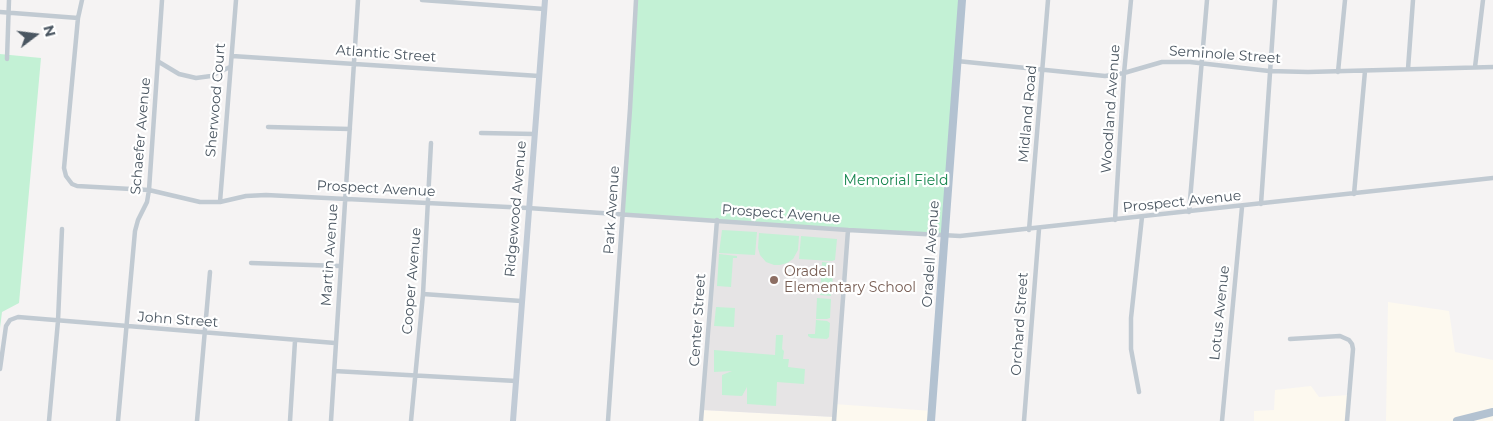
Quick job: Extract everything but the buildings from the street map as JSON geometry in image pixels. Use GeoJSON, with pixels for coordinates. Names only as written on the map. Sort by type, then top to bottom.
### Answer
{"type":"FeatureCollection","features":[{"type":"Feature","properties":{"kind":"main road","name":"Oradell Avenue"},"geometry":{"type":"LineString","coordinates":[[931,421],[962,0]]}},
{"type":"Feature","properties":{"kind":"main road"},"geometry":{"type":"LineString","coordinates":[[1458,421],[1493,412]]}},
{"type":"Feature","properties":{"kind":"street"},"geometry":{"type":"LineString","coordinates":[[7,59],[9,0]]}},
{"type":"Feature","properties":{"kind":"street"},"geometry":{"type":"LineString","coordinates":[[0,12],[78,18],[82,0]]}},
{"type":"Feature","properties":{"kind":"street","name":"Schaefer Avenue"},"geometry":{"type":"LineString","coordinates":[[118,421],[135,231],[147,202],[149,190],[162,0]]}},
{"type":"Feature","properties":{"kind":"street","name":"Sherwood Court"},"geometry":{"type":"LineString","coordinates":[[220,202],[236,0]]}},
{"type":"Feature","properties":{"kind":"street","name":"Martin Avenue"},"geometry":{"type":"LineString","coordinates":[[331,421],[358,0]]}},
{"type":"Feature","properties":{"kind":"street"},"geometry":{"type":"LineString","coordinates":[[422,0],[544,9]]}},
{"type":"Feature","properties":{"kind":"street","name":"Ridgewood Avenue"},"geometry":{"type":"LineString","coordinates":[[513,421],[545,0]]}},
{"type":"Feature","properties":{"kind":"street","name":"Park Avenue"},"geometry":{"type":"LineString","coordinates":[[608,421],[636,0]]}},
{"type":"Feature","properties":{"kind":"street","name":"Midland Road"},"geometry":{"type":"LineString","coordinates":[[1029,230],[1048,0]]}},
{"type":"Feature","properties":{"kind":"street","name":"Woodland Avenue"},"geometry":{"type":"LineString","coordinates":[[1115,220],[1124,74],[1131,0]]}},
{"type":"Feature","properties":{"kind":"street"},"geometry":{"type":"LineString","coordinates":[[1189,212],[1207,0]]}},
{"type":"Feature","properties":{"kind":"street"},"geometry":{"type":"LineString","coordinates":[[1261,204],[1275,0]]}},
{"type":"Feature","properties":{"kind":"street"},"geometry":{"type":"LineString","coordinates":[[1338,72],[1345,0]]}},
{"type":"Feature","properties":{"kind":"street"},"geometry":{"type":"LineString","coordinates":[[1408,69],[1413,0]]}},
{"type":"Feature","properties":{"kind":"street"},"geometry":{"type":"LineString","coordinates":[[1475,67],[1483,0]]}},
{"type":"Feature","properties":{"kind":"street","name":"Prospect Avenue"},"geometry":{"type":"LineString","coordinates":[[78,18],[64,168],[68,180],[77,186],[149,190],[200,202],[220,202],[255,195],[345,199],[528,208],[960,236],[1493,178]]}},
{"type":"Feature","properties":{"kind":"street","name":"Atlantic Street"},"geometry":{"type":"LineString","coordinates":[[232,56],[539,76]]}},
{"type":"Feature","properties":{"kind":"street","name":"Seminole Street"},"geometry":{"type":"LineString","coordinates":[[957,61],[1105,76],[1124,74],[1162,62],[1269,71],[1338,72],[1493,67]]}},
{"type":"Feature","properties":{"kind":"street"},"geometry":{"type":"LineString","coordinates":[[159,62],[179,74],[196,78],[212,76],[230,67]]}},
{"type":"Feature","properties":{"kind":"street"},"geometry":{"type":"LineString","coordinates":[[1354,194],[1365,71]]}},
{"type":"Feature","properties":{"kind":"street"},"geometry":{"type":"LineString","coordinates":[[268,127],[350,129]]}},
{"type":"Feature","properties":{"kind":"street"},"geometry":{"type":"LineString","coordinates":[[481,133],[535,134]]}},
{"type":"Feature","properties":{"kind":"street","name":"Cooper Avenue"},"geometry":{"type":"LineString","coordinates":[[411,421],[423,294],[431,142]]}},
{"type":"Feature","properties":{"kind":"street","name":"Lotus Avenue"},"geometry":{"type":"LineString","coordinates":[[1222,421],[1242,206]]}},
{"type":"Feature","properties":{"kind":"street"},"geometry":{"type":"LineString","coordinates":[[1139,392],[1131,349],[1131,318],[1142,217]]}},
{"type":"Feature","properties":{"kind":"street","name":"Center Street"},"geometry":{"type":"LineString","coordinates":[[701,421],[717,220]]}},
{"type":"Feature","properties":{"kind":"street","name":"Orchard Street"},"geometry":{"type":"LineString","coordinates":[[1024,421],[1039,228]]}},
{"type":"Feature","properties":{"kind":"street"},"geometry":{"type":"LineString","coordinates":[[49,421],[58,320],[62,229]]}},
{"type":"Feature","properties":{"kind":"street"},"geometry":{"type":"LineString","coordinates":[[834,421],[848,230]]}},
{"type":"Feature","properties":{"kind":"street"},"geometry":{"type":"LineString","coordinates":[[251,263],[340,266]]}},
{"type":"Feature","properties":{"kind":"street"},"geometry":{"type":"LineString","coordinates":[[197,421],[210,272]]}},
{"type":"Feature","properties":{"kind":"street"},"geometry":{"type":"LineString","coordinates":[[423,294],[521,301]]}},
{"type":"Feature","properties":{"kind":"street","name":"John Street"},"geometry":{"type":"LineString","coordinates":[[0,369],[6,326],[10,320],[18,317],[336,343]]}},
{"type":"Feature","properties":{"kind":"street"},"geometry":{"type":"LineString","coordinates":[[1290,339],[1340,336],[1352,344],[1348,421]]}},
{"type":"Feature","properties":{"kind":"street"},"geometry":{"type":"LineString","coordinates":[[290,421],[295,341]]}},
{"type":"Feature","properties":{"kind":"street"},"geometry":{"type":"LineString","coordinates":[[334,370],[516,381]]}},
{"type":"Feature","properties":{"kind":"shaded area"},"geometry":{"type":"Polygon","coordinates":[[[717,220],[848,230],[834,417],[702,410],[717,220]]]}},
{"type":"Feature","properties":{"kind":"shaded area"},"geometry":{"type":"Polygon","coordinates":[[[1388,302],[1449,311],[1455,352],[1493,360],[1493,421],[1386,421],[1388,302]]]}},
{"type":"Feature","properties":{"kind":"shaded area"},"geometry":{"type":"Polygon","coordinates":[[[1311,386],[1319,397],[1349,395],[1347,421],[1254,421],[1254,411],[1274,410],[1275,390],[1311,386]]]}},
{"type":"Feature","properties":{"kind":"shaded area"},"geometry":{"type":"Polygon","coordinates":[[[834,404],[932,411],[931,421],[701,421],[702,410],[833,417],[834,404]]]}},
{"type":"Feature","properties":{"kind":"green space","name":"Memorial Field"},"geometry":{"type":"Polygon","coordinates":[[[636,0],[962,0],[945,235],[623,214],[636,0]]]}},
{"type":"Feature","properties":{"kind":"green space"},"geometry":{"type":"Polygon","coordinates":[[[0,54],[41,58],[19,303],[2,312],[0,328],[0,54]]]}},
{"type":"Feature","properties":{"kind":"green space"},"geometry":{"type":"Polygon","coordinates":[[[722,230],[757,232],[755,255],[719,253],[722,230]]]}},
{"type":"Feature","properties":{"kind":"green space"},"geometry":{"type":"Polygon","coordinates":[[[759,233],[799,236],[798,250],[793,259],[780,265],[766,262],[760,255],[758,248],[759,233]]]}},
{"type":"Feature","properties":{"kind":"green space"},"geometry":{"type":"Polygon","coordinates":[[[801,236],[837,239],[835,260],[799,259],[801,236]]]}},
{"type":"Feature","properties":{"kind":"green space"},"geometry":{"type":"Polygon","coordinates":[[[719,254],[737,256],[737,258],[733,258],[731,287],[717,286],[719,254]]]}},
{"type":"Feature","properties":{"kind":"green space"},"geometry":{"type":"Polygon","coordinates":[[[822,262],[831,263],[834,266],[831,296],[820,295],[822,262]]]}},
{"type":"Feature","properties":{"kind":"green space"},"geometry":{"type":"Polygon","coordinates":[[[817,298],[831,299],[830,318],[816,319],[817,298]]]}},
{"type":"Feature","properties":{"kind":"green space"},"geometry":{"type":"Polygon","coordinates":[[[716,307],[735,308],[734,327],[714,326],[716,307]]]}},
{"type":"Feature","properties":{"kind":"green space"},"geometry":{"type":"Polygon","coordinates":[[[816,320],[830,323],[829,337],[827,339],[811,338],[808,336],[808,334],[815,334],[816,320]]]}},
{"type":"Feature","properties":{"kind":"green space"},"geometry":{"type":"Polygon","coordinates":[[[776,335],[783,335],[783,359],[789,359],[788,367],[805,369],[804,384],[777,382],[776,406],[747,404],[747,387],[742,396],[722,395],[722,375],[732,371],[714,372],[714,350],[775,355],[776,335]]]}},
{"type":"Feature","properties":{"kind":"place","name":"Oradell Elementary School"},"geometry":{"type":"Point","coordinates":[774,280]}}]}
